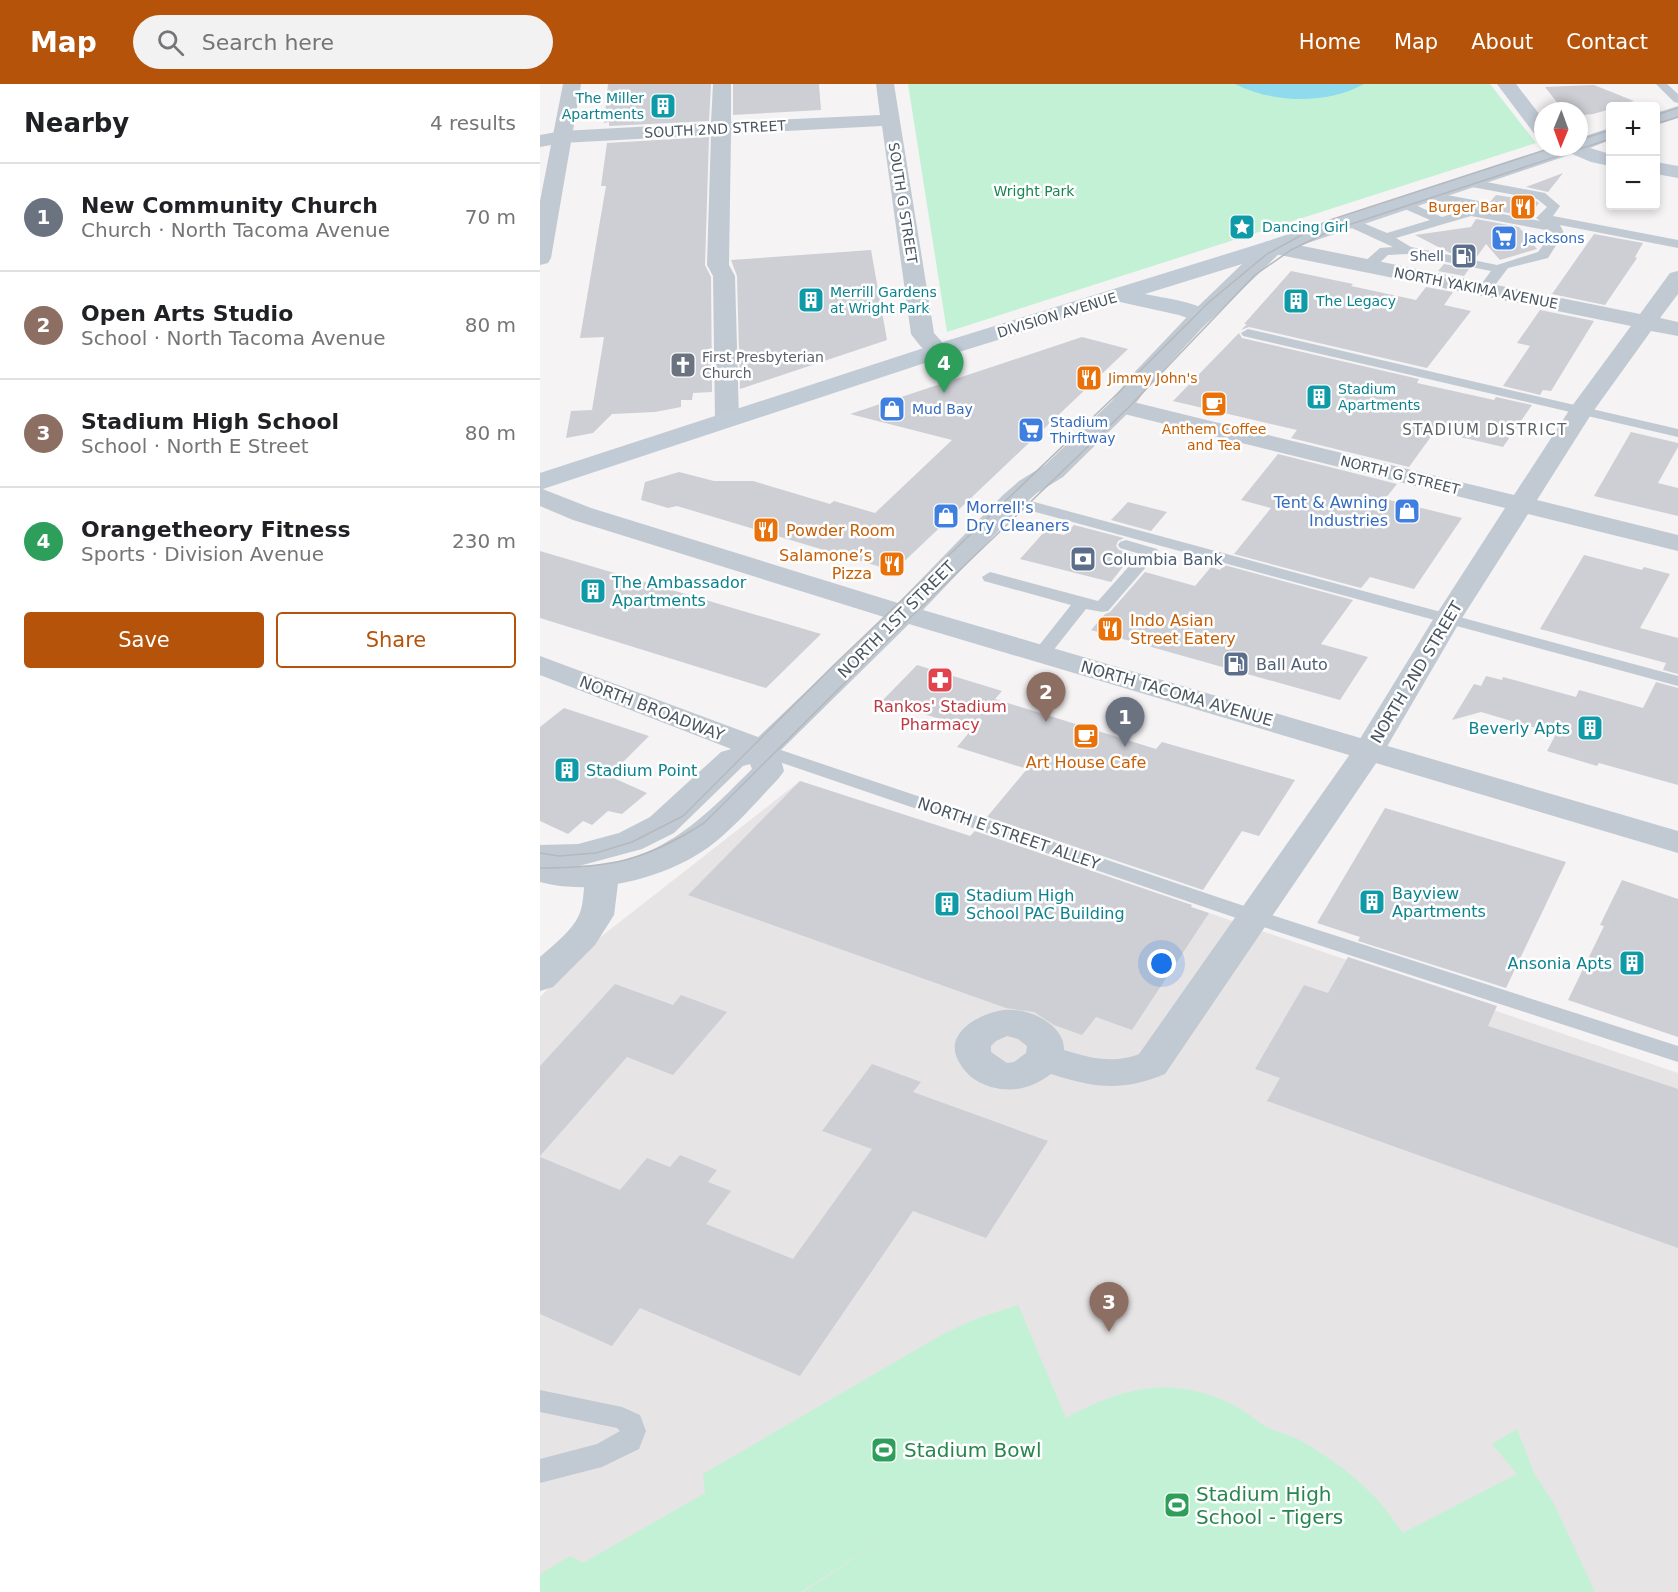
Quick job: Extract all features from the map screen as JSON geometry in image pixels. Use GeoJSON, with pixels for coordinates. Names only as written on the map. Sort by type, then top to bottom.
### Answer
{"type":"FeatureCollection","features":[{"type":"Feature","properties":{"kind":"main road"},"geometry":{"type":"LineString","coordinates":[[1506,84],[1534,120]]}},
{"type":"Feature","properties":{"kind":"main road"},"geometry":{"type":"LineString","coordinates":[[1660,118],[1678,112]]}},
{"type":"Feature","properties":{"kind":"main road"},"geometry":{"type":"LineString","coordinates":[[1588,142],[1606,136]]}},
{"type":"Feature","properties":{"kind":"main road"},"geometry":{"type":"LineString","coordinates":[[1588,154],[1606,159]]}},
{"type":"Feature","properties":{"kind":"main road","name":"DIVISION AVENUE"},"geometry":{"type":"LineString","coordinates":[[540,482],[938,351],[1273,247],[1545,156]]}},
{"type":"Feature","properties":{"kind":"main road"},"geometry":{"type":"LineString","coordinates":[[1660,169],[1678,172]]}},
{"type":"Feature","properties":{"kind":"main road"},"geometry":{"type":"LineString","coordinates":[[1120,295],[1186,310],[1201,316]]}},
{"type":"Feature","properties":{"kind":"street"},"geometry":{"type":"LineString","coordinates":[[540,258],[550,134],[572,84]]}},
{"type":"Feature","properties":{"kind":"street"},"geometry":{"type":"LineString","coordinates":[[722,84],[718,265],[724,276],[727,420]]}},
{"type":"Feature","properties":{"kind":"street","name":"SOUTH G STREET"},"geometry":{"type":"LineString","coordinates":[[885,84],[922,334],[938,351]]}},
{"type":"Feature","properties":{"kind":"street","name":"SOUTH 2ND STREET"},"geometry":{"type":"LineString","coordinates":[[550,134],[721,129],[889,120]]}},
{"type":"Feature","properties":{"kind":"street","name":"NORTH YAKIMA AVENUE"},"geometry":{"type":"LineString","coordinates":[[1273,247],[1678,329]]}},
{"type":"Feature","properties":{"kind":"street","name":"NORTH 1ST STREET"},"geometry":{"type":"LineString","coordinates":[[1015,499],[1054,471],[1121,406],[1138,383],[1201,316],[1273,247]]}},
{"type":"Feature","properties":{"kind":"street","name":"NORTH 2ND STREET"},"geometry":{"type":"LineString","coordinates":[[1043,1057],[1100,1074],[1136,1072],[1152,1064],[1369,750],[1448,618],[1581,411],[1678,278]]}},
{"type":"Feature","properties":{"kind":"street","name":"NORTH 1ST STREET"},"geometry":{"type":"LineString","coordinates":[[540,856],[578,855],[630,841],[662,825],[732,759],[764,750],[904,613],[1015,499],[1034,474],[1034,465],[1103,402],[1138,383]]}},
{"type":"Feature","properties":{"kind":"street","name":"NORTH G STREET"},"geometry":{"type":"LineString","coordinates":[[1121,406],[1678,543]]}},
{"type":"Feature","properties":{"kind":"street","name":"NORTH TACOMA AVENUE"},"geometry":{"type":"LineString","coordinates":[[540,496],[582,514],[904,613],[1678,842]]}},
{"type":"Feature","properties":{"kind":"street","name":"NORTH BROADWAY"},"geometry":{"type":"LineString","coordinates":[[540,665],[764,750]]}},
{"type":"Feature","properties":{"kind":"street"},"geometry":{"type":"LineString","coordinates":[[540,870],[556,877],[602,876],[638,867],[666,856],[701,837],[768,771],[764,750]]}},
{"type":"Feature","properties":{"kind":"street"},"geometry":{"type":"LineString","coordinates":[[540,978],[583,936],[597,915],[602,876]]}},
{"type":"Feature","properties":{"kind":"lane"},"geometry":{"type":"LineString","coordinates":[[1660,84],[1678,100]]}},
{"type":"Feature","properties":{"kind":"lane"},"geometry":{"type":"LineString","coordinates":[[1465,182],[1540,196],[1554,207],[1545,218]]}},
{"type":"Feature","properties":{"kind":"lane"},"geometry":{"type":"LineString","coordinates":[[1426,195],[1678,244]]}},
{"type":"Feature","properties":{"kind":"lane"},"geometry":{"type":"LineString","coordinates":[[1402,203],[1441,221]]}},
{"type":"Feature","properties":{"kind":"lane"},"geometry":{"type":"LineString","coordinates":[[1386,237],[1470,212],[1556,228],[1558,231],[1543,255],[1503,265],[1484,290]]}},
{"type":"Feature","properties":{"kind":"lane"},"geometry":{"type":"LineString","coordinates":[[1347,222],[1386,237],[1407,250]]}},
{"type":"Feature","properties":{"kind":"lane"},"geometry":{"type":"LineString","coordinates":[[1368,266],[1385,251],[1407,250],[1499,269]]}},
{"type":"Feature","properties":{"kind":"lane"},"geometry":{"type":"LineString","coordinates":[[1248,333],[1678,433]]}},
{"type":"Feature","properties":{"kind":"lane"},"geometry":{"type":"LineString","coordinates":[[1015,499],[1070,529]]}},
{"type":"Feature","properties":{"kind":"lane"},"geometry":{"type":"LineString","coordinates":[[1015,499],[1678,681]]}},
{"type":"Feature","properties":{"kind":"lane"},"geometry":{"type":"LineString","coordinates":[[990,577],[1102,607],[1151,552],[1099,537]]}},
{"type":"Feature","properties":{"kind":"lane"},"geometry":{"type":"LineString","coordinates":[[1042,654],[1082,603]]}},
{"type":"Feature","properties":{"kind":"lane","name":"NORTH E STREET ALLEY"},"geometry":{"type":"LineString","coordinates":[[764,750],[1255,916],[1678,1054]]}},
{"type":"Feature","properties":{"kind":"lane"},"geometry":{"type":"LineString","coordinates":[[540,1401],[622,1418],[631,1423],[633,1431],[630,1441],[602,1455],[540,1471]]}},
{"type":"Feature","properties":{"kind":"shaded area"},"geometry":{"type":"Polygon","coordinates":[[[800,781],[1209,913],[1678,1073],[1678,1592],[540,1592],[540,997],[598,939],[800,781]]]}},
{"type":"Feature","properties":{"kind":"green space","name":"Wright Park"},"geometry":{"type":"Polygon","coordinates":[[[908,84],[1490,84],[1534,140],[1534,144],[947,332],[908,84]]]}},
{"type":"Feature","properties":{"kind":"green space"},"geometry":{"type":"Polygon","coordinates":[[[1018,1305],[1066,1418],[1109,1398],[1151,1388],[1194,1391],[1216,1397],[1239,1408],[1262,1424],[1303,1442],[1334,1462],[1373,1495],[1403,1533],[1517,1474],[1492,1444],[1517,1429],[1534,1473],[1554,1504],[1595,1592],[804,1592],[883,1539],[801,1592],[540,1592],[540,1574],[570,1556],[583,1563],[705,1493],[703,1474],[945,1333],[978,1318],[1018,1305]]]}},
{"type":"Feature","properties":{"kind":"water"},"geometry":{"type":"Polygon","coordinates":[[[1235,84],[1364,84],[1333,96],[1300,99],[1266,95],[1235,84]]]}},
{"type":"Feature","properties":{"kind":"building","name":"The Miller Apartments"},"geometry":{"type":"Polygon","coordinates":[[[608,84],[711,84],[709,121],[609,126],[609,122],[604,123],[608,84]]]}},
{"type":"Feature","properties":{"kind":"building"},"geometry":{"type":"Polygon","coordinates":[[[733,84],[819,84],[821,110],[733,115],[733,84]]]}},
{"type":"Feature","properties":{"kind":"building"},"geometry":{"type":"Polygon","coordinates":[[[1594,85],[1634,101],[1606,102],[1606,110],[1588,114],[1588,102],[1557,102],[1545,87],[1594,85]]]}},
{"type":"Feature","properties":{"kind":"building"},"geometry":{"type":"Polygon","coordinates":[[[709,137],[705,265],[711,277],[712,392],[693,393],[692,400],[681,400],[681,407],[655,412],[612,414],[593,433],[566,438],[571,411],[592,410],[604,337],[580,338],[606,186],[601,186],[607,143],[709,137]]]}},
{"type":"Feature","properties":{"kind":"building"},"geometry":{"type":"Polygon","coordinates":[[[1563,173],[1548,192],[1526,187],[1563,173]]]}},
{"type":"Feature","properties":{"kind":"building"},"geometry":{"type":"Polygon","coordinates":[[[1496,195],[1539,203],[1528,217],[1489,209],[1492,207],[1489,203],[1496,195]]]}},
{"type":"Feature","properties":{"kind":"building"},"geometry":{"type":"Polygon","coordinates":[[[1476,219],[1519,227],[1537,249],[1500,260],[1486,244],[1476,258],[1450,253],[1415,235],[1471,227],[1476,219]]]}},
{"type":"Feature","properties":{"kind":"building"},"geometry":{"type":"Polygon","coordinates":[[[1594,234],[1643,243],[1635,257],[1637,258],[1605,305],[1552,294],[1594,234]]]}},
{"type":"Feature","properties":{"kind":"building","name":"Merrill Gardens at Wright Park"},"geometry":{"type":"Polygon","coordinates":[[[871,250],[887,340],[740,389],[737,276],[731,260],[871,250]]]}},
{"type":"Feature","properties":{"kind":"building"},"geometry":{"type":"Polygon","coordinates":[[[1444,264],[1469,269],[1464,276],[1438,271],[1444,264]]]}},
{"type":"Feature","properties":{"kind":"building"},"geometry":{"type":"Polygon","coordinates":[[[1291,271],[1416,300],[1426,287],[1453,292],[1444,305],[1471,311],[1427,368],[1249,327],[1241,330],[1291,271]]]}},
{"type":"Feature","properties":{"kind":"building"},"geometry":{"type":"Polygon","coordinates":[[[1540,310],[1594,321],[1551,391],[1543,390],[1540,395],[1503,386],[1530,346],[1517,343],[1540,310]]]}},
{"type":"Feature","properties":{"kind":"building","name":"Stadium Apartments"},"geometry":{"type":"Polygon","coordinates":[[[1239,333],[1242,338],[1419,379],[1417,383],[1494,400],[1496,397],[1532,405],[1503,447],[1435,431],[1409,467],[1291,438],[1297,430],[1173,401],[1239,333]]]}},
{"type":"Feature","properties":{"kind":"building"},"geometry":{"type":"Polygon","coordinates":[[[1082,337],[1128,349],[894,571],[677,506],[668,508],[641,500],[645,482],[679,472],[714,481],[753,481],[830,504],[834,501],[875,513],[952,440],[850,414],[1082,337]]]}},
{"type":"Feature","properties":{"kind":"building"},"geometry":{"type":"Polygon","coordinates":[[[1631,432],[1678,443],[1658,483],[1678,488],[1678,516],[1594,496],[1631,432]]]}},
{"type":"Feature","properties":{"kind":"building"},"geometry":{"type":"Polygon","coordinates":[[[1278,454],[1397,484],[1385,499],[1462,518],[1414,589],[1370,577],[1361,588],[1234,554],[1271,508],[1241,500],[1278,454]]]}},
{"type":"Feature","properties":{"kind":"building"},"geometry":{"type":"Polygon","coordinates":[[[1128,502],[1167,512],[1151,531],[1111,520],[1128,502]]]}},
{"type":"Feature","properties":{"kind":"building"},"geometry":{"type":"Polygon","coordinates":[[[1074,525],[1124,538],[1118,541],[1116,546],[1119,550],[1133,554],[1111,582],[1020,559],[1045,531],[1064,535],[1074,525]]]}},
{"type":"Feature","properties":{"kind":"building"},"geometry":{"type":"Polygon","coordinates":[[[540,551],[821,634],[766,688],[540,618],[540,551]]]}},
{"type":"Feature","properties":{"kind":"building"},"geometry":{"type":"Polygon","coordinates":[[[1584,555],[1642,570],[1644,567],[1670,574],[1640,628],[1678,638],[1678,674],[1663,670],[1666,663],[1540,629],[1584,555]]]}},
{"type":"Feature","properties":{"kind":"building"},"geometry":{"type":"Polygon","coordinates":[[[1224,565],[1353,600],[1321,644],[1368,657],[1340,700],[1091,630],[1145,572],[1195,586],[1211,567],[1220,570],[1224,565]]]}},
{"type":"Feature","properties":{"kind":"building"},"geometry":{"type":"Polygon","coordinates":[[[917,665],[1002,691],[995,699],[1156,749],[1162,742],[1295,780],[1259,836],[1242,831],[1203,890],[987,817],[1027,769],[957,747],[972,729],[882,701],[917,665]]]}},
{"type":"Feature","properties":{"kind":"building"},"geometry":{"type":"Polygon","coordinates":[[[1486,676],[1502,680],[1503,677],[1576,697],[1579,690],[1643,708],[1656,682],[1678,688],[1678,785],[1599,763],[1597,766],[1547,751],[1556,734],[1481,712],[1452,720],[1474,684],[1481,686],[1486,676]]]}},
{"type":"Feature","properties":{"kind":"building"},"geometry":{"type":"Polygon","coordinates":[[[564,708],[649,736],[609,776],[647,793],[622,814],[608,811],[592,825],[583,821],[568,834],[540,821],[540,727],[564,708]]]}},
{"type":"Feature","properties":{"kind":"building","name":"Stadium High School PAC Building"},"geometry":{"type":"Polygon","coordinates":[[[800,781],[970,836],[975,831],[1192,905],[1191,907],[1209,913],[1132,1030],[1096,1017],[1082,1035],[1054,1025],[1034,1012],[1006,1008],[688,895],[800,781]]]}},
{"type":"Feature","properties":{"kind":"building","name":"Bayview Apartments"},"geometry":{"type":"Polygon","coordinates":[[[1385,808],[1566,862],[1506,988],[1358,941],[1360,937],[1317,923],[1385,808]]]}},
{"type":"Feature","properties":{"kind":"building","name":"Ansonia Apts"},"geometry":{"type":"Polygon","coordinates":[[[1622,880],[1678,899],[1678,1037],[1568,1000],[1604,926],[1600,925],[1622,880]]]}},
{"type":"Feature","properties":{"kind":"building"},"geometry":{"type":"Polygon","coordinates":[[[1348,957],[1497,1006],[1488,1026],[1678,1089],[1678,1248],[1267,1101],[1280,1078],[1255,1069],[1304,985],[1328,993],[1348,957]]]}},
{"type":"Feature","properties":{"kind":"building"},"geometry":{"type":"Polygon","coordinates":[[[615,984],[673,1005],[681,995],[727,1012],[673,1075],[627,1057],[540,1156],[540,1066],[615,984]]]}},
{"type":"Feature","properties":{"kind":"building"},"geometry":{"type":"Polygon","coordinates":[[[872,1064],[921,1082],[913,1092],[1048,1141],[986,1238],[913,1211],[800,1376],[640,1308],[612,1346],[540,1314],[540,1157],[620,1190],[647,1158],[670,1167],[680,1155],[717,1170],[708,1182],[731,1191],[706,1224],[793,1259],[872,1149],[822,1131],[872,1064]]]}},
{"type":"Feature","properties":{"kind":"tram line"},"geometry":{"type":"LineString","coordinates":[[1660,114],[1678,108]]}},
{"type":"Feature","properties":{"kind":"tram line"},"geometry":{"type":"LineString","coordinates":[[1660,123],[1678,117]]}},
{"type":"Feature","properties":{"kind":"tram line"},"geometry":{"type":"LineString","coordinates":[[1588,137],[1606,131]]}},
{"type":"Feature","properties":{"kind":"tram line"},"geometry":{"type":"LineString","coordinates":[[540,868],[587,866],[626,860],[663,846],[704,823],[912,616],[1128,408],[1255,275],[1291,250],[1330,231],[1606,140]]}},
{"type":"Feature","properties":{"kind":"tram line"},"geometry":{"type":"LineString","coordinates":[[540,853],[559,856],[596,853],[632,842],[683,816],[834,665],[1112,399],[1208,303],[1267,254],[1327,221],[1534,154]]}},
{"type":"Feature","properties":{"kind":"place","name":"The Miller Apartments"},"geometry":{"type":"Point","coordinates":[663,106]}},
{"type":"Feature","properties":{"kind":"place","name":"Burger Bar"},"geometry":{"type":"Point","coordinates":[1523,207]}},
{"type":"Feature","properties":{"kind":"place","name":"Dancing Girl"},"geometry":{"type":"Point","coordinates":[1242,227]}},
{"type":"Feature","properties":{"kind":"place","name":"Jacksons"},"geometry":{"type":"Point","coordinates":[1504,238]}},
{"type":"Feature","properties":{"kind":"place","name":"Shell"},"geometry":{"type":"Point","coordinates":[1464,256]}},
{"type":"Feature","properties":{"kind":"place","name":"Merrill Gardens at Wright Park"},"geometry":{"type":"Point","coordinates":[811,300]}},
{"type":"Feature","properties":{"kind":"place","name":"The Legacy"},"geometry":{"type":"Point","coordinates":[1296,301]}},
{"type":"Feature","properties":{"kind":"place","name":"First Presbyterian Church"},"geometry":{"type":"Point","coordinates":[683,365]}},
{"type":"Feature","properties":{"kind":"place","name":"Jimmy John's"},"geometry":{"type":"Point","coordinates":[1089,378]}},
{"type":"Feature","properties":{"kind":"place","name":"Orangetheory Fitness"},"geometry":{"type":"Point","coordinates":[944,393]}},
{"type":"Feature","properties":{"kind":"place","name":"Stadium Apartments"},"geometry":{"type":"Point","coordinates":[1319,397]}},
{"type":"Feature","properties":{"kind":"place","name":"Anthem Coffee and Tea"},"geometry":{"type":"Point","coordinates":[1214,404]}},
{"type":"Feature","properties":{"kind":"place","name":"Mud Bay"},"geometry":{"type":"Point","coordinates":[892,409]}},
{"type":"Feature","properties":{"kind":"place","name":"Stadium Thirftway"},"geometry":{"type":"Point","coordinates":[1031,430]}},
{"type":"Feature","properties":{"kind":"place","name":"Tent & Awning Industries"},"geometry":{"type":"Point","coordinates":[1407,511]}},
{"type":"Feature","properties":{"kind":"place","name":"Morrell's Dry Cleaners"},"geometry":{"type":"Point","coordinates":[946,516]}},
{"type":"Feature","properties":{"kind":"place","name":"Powder Room"},"geometry":{"type":"Point","coordinates":[766,530]}},
{"type":"Feature","properties":{"kind":"place","name":"Columbia Bank"},"geometry":{"type":"Point","coordinates":[1083,559]}},
{"type":"Feature","properties":{"kind":"place","name":"Salamone’s Pizza"},"geometry":{"type":"Point","coordinates":[892,564]}},
{"type":"Feature","properties":{"kind":"place","name":"The Ambassador Apartments"},"geometry":{"type":"Point","coordinates":[593,591]}},
{"type":"Feature","properties":{"kind":"place","name":"Indo Asian Street Eatery"},"geometry":{"type":"Point","coordinates":[1110,629]}},
{"type":"Feature","properties":{"kind":"place","name":"Ball Auto"},"geometry":{"type":"Point","coordinates":[1236,664]}},
{"type":"Feature","properties":{"kind":"place","name":"Rankos' Stadium Pharmacy"},"geometry":{"type":"Point","coordinates":[940,680]}},
{"type":"Feature","properties":{"kind":"place","name":"Open Arts Studio"},"geometry":{"type":"Point","coordinates":[1046,722]}},
{"type":"Feature","properties":{"kind":"place","name":"Beverly Apts"},"geometry":{"type":"Point","coordinates":[1590,728]}},
{"type":"Feature","properties":{"kind":"place","name":"Art House Cafe"},"geometry":{"type":"Point","coordinates":[1086,736]}},
{"type":"Feature","properties":{"kind":"place","name":"New Community Church"},"geometry":{"type":"Point","coordinates":[1125,747]}},
{"type":"Feature","properties":{"kind":"place","name":"Stadium Point"},"geometry":{"type":"Point","coordinates":[567,770]}},
{"type":"Feature","properties":{"kind":"place","name":"Bayview Apartments"},"geometry":{"type":"Point","coordinates":[1372,902]}},
{"type":"Feature","properties":{"kind":"place","name":"Stadium High School PAC Building"},"geometry":{"type":"Point","coordinates":[947,904]}},
{"type":"Feature","properties":{"kind":"place","name":"Ansonia Apts"},"geometry":{"type":"Point","coordinates":[1632,963]}},
{"type":"Feature","properties":{"kind":"place","name":"Stadium High School"},"geometry":{"type":"Point","coordinates":[1109,1332]}},
{"type":"Feature","properties":{"kind":"place","name":"Stadium Bowl"},"geometry":{"type":"Point","coordinates":[884,1450]}},
{"type":"Feature","properties":{"kind":"place","name":"Stadium High School - Tigers"},"geometry":{"type":"Point","coordinates":[1177,1505]}},
{"type":"Feature","properties":{"kind":"district","name":"STADIUM DISTRICT"},"geometry":{"type":"Point","coordinates":[1485,430]}}]}
